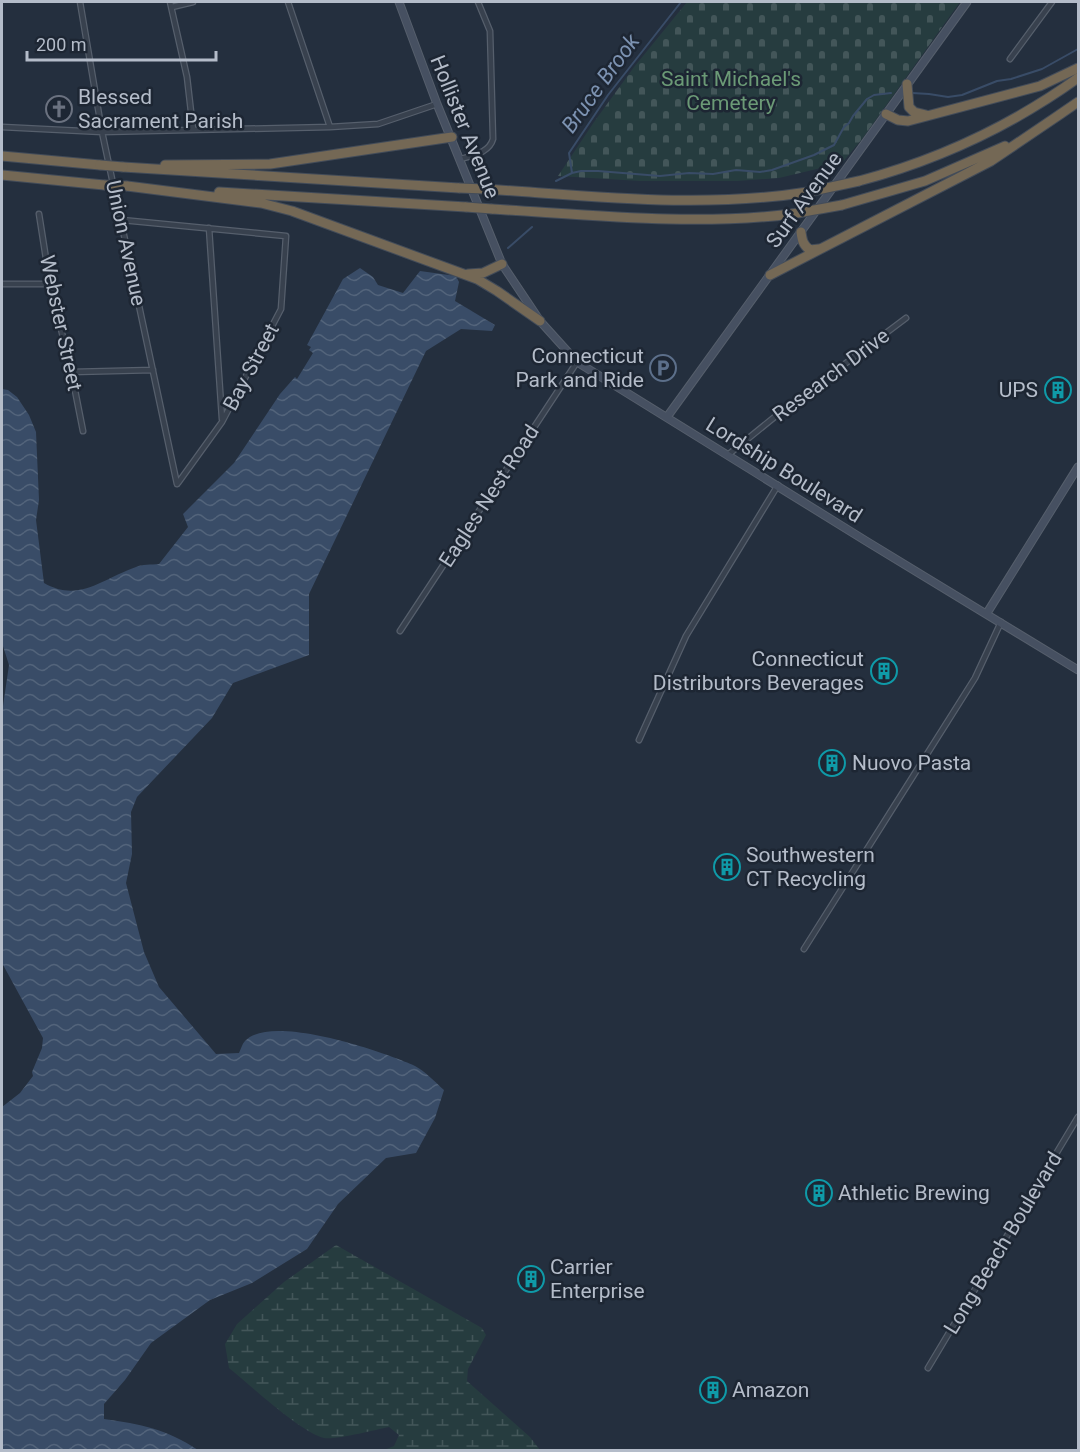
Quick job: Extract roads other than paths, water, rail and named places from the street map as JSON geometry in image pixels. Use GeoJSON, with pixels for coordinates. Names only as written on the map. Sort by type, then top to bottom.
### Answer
{"type":"FeatureCollection","features":[{"type":"Feature","properties":{"kind":"highway"},"geometry":{"type":"LineString","coordinates":[[886,114],[904,121],[1040,86],[1078,68]]}},
{"type":"Feature","properties":{"kind":"highway"},"geometry":{"type":"LineString","coordinates":[[2,156],[123,167],[459,188],[695,201],[753,199],[808,192],[858,181],[924,161],[967,144],[1029,111],[1078,78]]}},
{"type":"Feature","properties":{"kind":"highway"},"geometry":{"type":"LineString","coordinates":[[907,84],[909,107],[919,114],[929,115]]}},
{"type":"Feature","properties":{"kind":"highway"},"geometry":{"type":"LineString","coordinates":[[2,175],[104,185],[492,209],[685,220],[741,219],[792,214],[842,205],[904,188],[946,173],[1005,146],[1078,102]]}},
{"type":"Feature","properties":{"kind":"highway"},"geometry":{"type":"LineString","coordinates":[[770,275],[991,161],[1062,112]]}},
{"type":"Feature","properties":{"kind":"highway"},"geometry":{"type":"LineString","coordinates":[[123,167],[178,164],[270,164],[452,137]]}},
{"type":"Feature","properties":{"kind":"highway"},"geometry":{"type":"LineString","coordinates":[[127,186],[281,207],[463,274],[497,291],[540,321]]}},
{"type":"Feature","properties":{"kind":"highway"},"geometry":{"type":"LineString","coordinates":[[801,232],[802,242],[806,247],[810,250],[822,249]]}},
{"type":"Feature","properties":{"kind":"highway"},"geometry":{"type":"LineString","coordinates":[[463,274],[479,274],[502,264]]}},
{"type":"Feature","properties":{"kind":"main road","name":"Hollister Avenue"},"geometry":{"type":"LineString","coordinates":[[399,2],[437,104],[502,264]]}},
{"type":"Feature","properties":{"kind":"main road","name":"Surf Avenue"},"geometry":{"type":"LineString","coordinates":[[667,417],[967,2]]}},
{"type":"Feature","properties":{"kind":"main road","name":"Lordship Boulevard"},"geometry":{"type":"LineString","coordinates":[[502,264],[540,321],[578,362],[866,541],[1078,669]]}},
{"type":"Feature","properties":{"kind":"main road"},"geometry":{"type":"LineString","coordinates":[[987,614],[1078,467]]}},
{"type":"Feature","properties":{"kind":"street","name":"Union Avenue"},"geometry":{"type":"LineString","coordinates":[[80,2],[102,132],[177,484]]}},
{"type":"Feature","properties":{"kind":"street"},"geometry":{"type":"LineString","coordinates":[[193,2],[171,4],[187,77],[193,129]]}},
{"type":"Feature","properties":{"kind":"street"},"geometry":{"type":"LineString","coordinates":[[288,2],[330,127]]}},
{"type":"Feature","properties":{"kind":"street"},"geometry":{"type":"LineString","coordinates":[[461,159],[484,151],[493,140],[490,31],[478,2]]}},
{"type":"Feature","properties":{"kind":"street"},"geometry":{"type":"LineString","coordinates":[[1010,59],[1052,2]]}},
{"type":"Feature","properties":{"kind":"street"},"geometry":{"type":"LineString","coordinates":[[2,127],[102,132],[330,127],[378,124],[437,104]]}},
{"type":"Feature","properties":{"kind":"street","name":"Webster Street"},"geometry":{"type":"LineString","coordinates":[[39,214],[50,284],[72,372],[83,431]]}},
{"type":"Feature","properties":{"kind":"street"},"geometry":{"type":"LineString","coordinates":[[122,219],[209,228],[222,422]]}},
{"type":"Feature","properties":{"kind":"street","name":"Bay Street"},"geometry":{"type":"LineString","coordinates":[[177,484],[222,422],[281,309],[286,236],[209,228]]}},
{"type":"Feature","properties":{"kind":"street"},"geometry":{"type":"LineString","coordinates":[[2,284],[50,284]]}},
{"type":"Feature","properties":{"kind":"street","name":"Research Drive"},"geometry":{"type":"LineString","coordinates":[[729,454],[782,411],[906,318]]}},
{"type":"Feature","properties":{"kind":"street","name":"Eagles Nest Road"},"geometry":{"type":"LineString","coordinates":[[400,631],[578,362]]}},
{"type":"Feature","properties":{"kind":"street"},"geometry":{"type":"LineString","coordinates":[[72,372],[153,370]]}},
{"type":"Feature","properties":{"kind":"street"},"geometry":{"type":"LineString","coordinates":[[639,740],[686,636],[778,485]]}},
{"type":"Feature","properties":{"kind":"street"},"geometry":{"type":"LineString","coordinates":[[804,949],[975,678],[1001,622]]}},
{"type":"Feature","properties":{"kind":"street","name":"Long Beach Boulevard"},"geometry":{"type":"LineString","coordinates":[[928,1368],[1078,1117]]}},
{"type":"Feature","properties":{"kind":"water"},"geometry":{"type":"Polygon","coordinates":[[[360,268],[373,277],[378,285],[403,293],[420,271],[456,276],[459,282],[455,301],[495,325],[492,331],[461,329],[426,351],[309,594],[309,655],[233,683],[212,718],[137,797],[131,812],[132,854],[126,883],[144,952],[159,987],[216,1054],[239,1053],[245,1041],[258,1033],[278,1031],[302,1033],[354,1045],[400,1060],[419,1068],[444,1090],[435,1118],[416,1153],[386,1158],[338,1204],[307,1249],[252,1283],[210,1300],[151,1343],[125,1380],[104,1404],[104,1419],[153,1428],[198,1450],[2,1450],[2,1107],[20,1093],[33,1076],[32,1072],[42,1048],[43,1038],[2,963],[2,713],[9,665],[2,643],[2,389],[8,390],[17,397],[29,415],[36,432],[39,500],[36,520],[44,583],[57,589],[80,590],[138,566],[159,564],[188,527],[183,514],[234,463],[280,394],[295,377],[297,379],[313,353],[309,350],[311,347],[307,345],[343,279],[360,268]]]}},
{"type":"Feature","properties":{"kind":"waterway","name":"Bruce Brook"},"geometry":{"type":"LineString","coordinates":[[556,181],[572,173],[569,153],[608,95],[681,2]]}},
{"type":"Feature","properties":{"kind":"waterway"},"geometry":{"type":"LineString","coordinates":[[912,93],[948,97],[962,95],[997,81],[1042,69],[1078,49]]}},
{"type":"Feature","properties":{"kind":"waterway"},"geometry":{"type":"LineString","coordinates":[[572,173],[598,171],[660,176],[689,173],[713,174],[736,170],[760,172],[772,170],[834,145],[844,127],[867,99],[874,95],[891,93]]}},
{"type":"Feature","properties":{"kind":"waterway","name":"Bruce Brook"},"geometry":{"type":"LineString","coordinates":[[508,248],[532,227]]}},
{"type":"Feature","properties":{"kind":"place","name":"Blessed Sacrament Parish"},"geometry":{"type":"Point","coordinates":[59,109]}},
{"type":"Feature","properties":{"kind":"place","name":"Connecticut Park and Ride"},"geometry":{"type":"Point","coordinates":[663,368]}},
{"type":"Feature","properties":{"kind":"place","name":"UPS"},"geometry":{"type":"Point","coordinates":[1058,390]}},
{"type":"Feature","properties":{"kind":"place","name":"Connecticut Distributors Beverages"},"geometry":{"type":"Point","coordinates":[884,671]}},
{"type":"Feature","properties":{"kind":"place","name":"Nuovo Pasta"},"geometry":{"type":"Point","coordinates":[832,763]}},
{"type":"Feature","properties":{"kind":"place","name":"Southwestern CT Recycling"},"geometry":{"type":"Point","coordinates":[727,867]}},
{"type":"Feature","properties":{"kind":"place","name":"Athletic Brewing"},"geometry":{"type":"Point","coordinates":[819,1193]}},
{"type":"Feature","properties":{"kind":"place","name":"Carrier Enterprise"},"geometry":{"type":"Point","coordinates":[531,1279]}},
{"type":"Feature","properties":{"kind":"place","name":"Amazon"},"geometry":{"type":"Point","coordinates":[713,1390]}},
{"type":"Feature","properties":{"kind":"park label","name":"Saint Michael's Cemetery"},"geometry":{"type":"Point","coordinates":[731,91]}}]}
